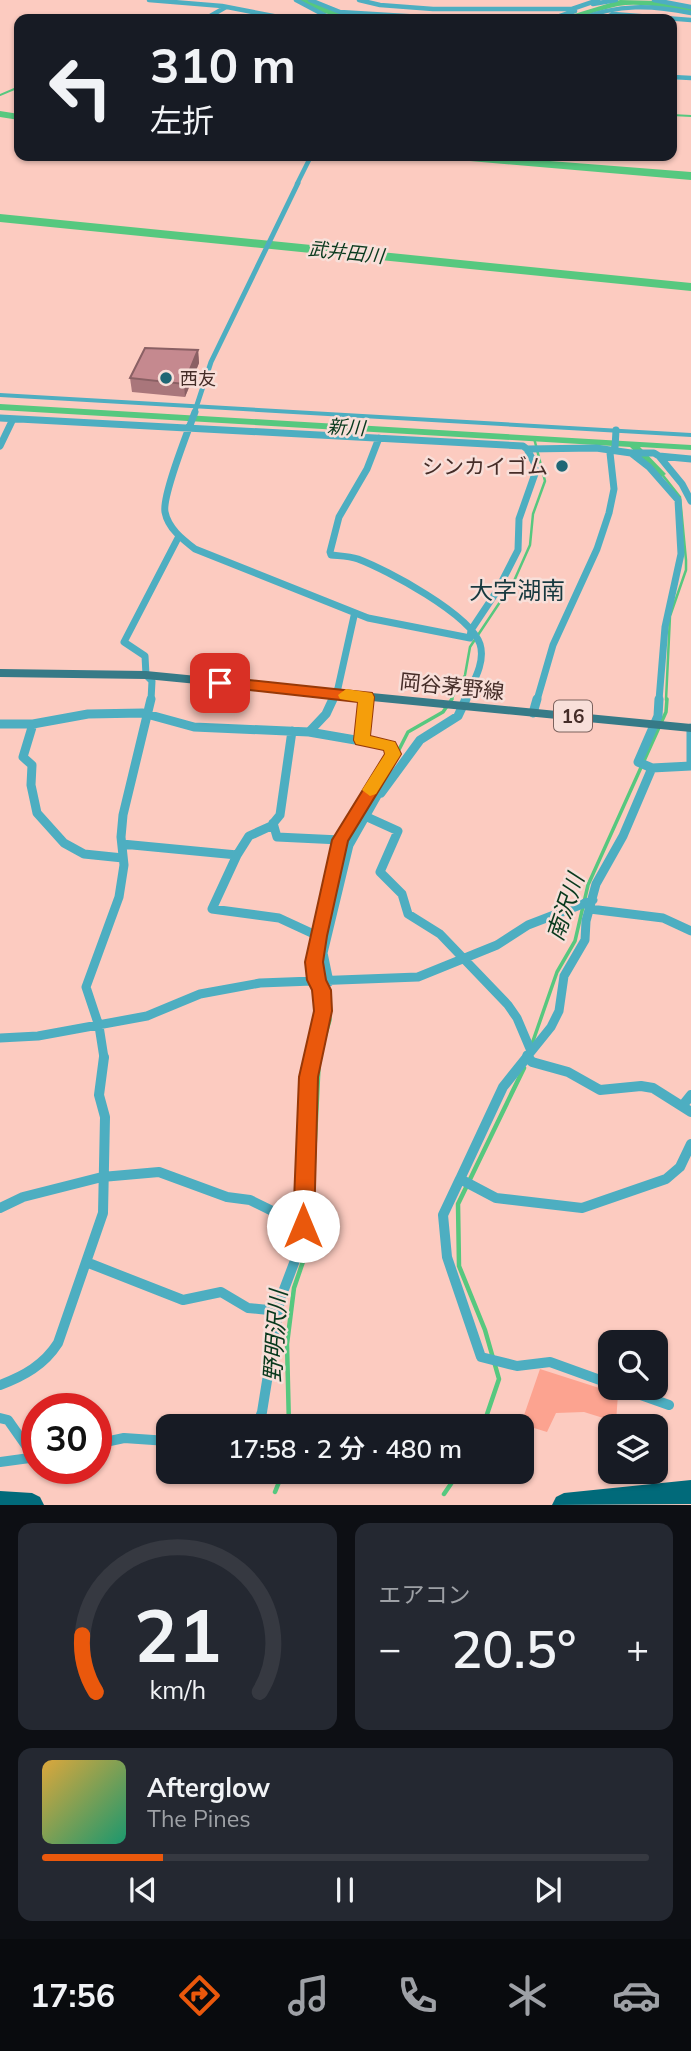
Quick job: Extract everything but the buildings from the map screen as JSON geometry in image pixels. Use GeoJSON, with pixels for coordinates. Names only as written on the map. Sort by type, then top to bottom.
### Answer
{"type":"FeatureCollection","features":[{"type":"Feature","properties":{"kind":"highway"},"geometry":{"type":"LineString","coordinates":[[564,1505],[691,1492]]}},
{"type":"Feature","properties":{"kind":"highway"},"geometry":{"type":"LineString","coordinates":[[0,1503],[32,1505]]}},
{"type":"Feature","properties":{"kind":"main road","name":"岡谷茅野線"},"geometry":{"type":"LineString","coordinates":[[0,673],[146,675],[691,728]]}},
{"type":"Feature","properties":{"kind":"street"},"geometry":{"type":"LineString","coordinates":[[149,0],[194,2],[259,14]]}},
{"type":"Feature","properties":{"kind":"street"},"geometry":{"type":"LineString","coordinates":[[296,0],[322,14]]}},
{"type":"Feature","properties":{"kind":"street"},"geometry":{"type":"LineString","coordinates":[[310,0],[341,12],[357,14]]}},
{"type":"Feature","properties":{"kind":"street"},"geometry":{"type":"LineString","coordinates":[[359,0],[415,9],[576,8],[598,0]]}},
{"type":"Feature","properties":{"kind":"street"},"geometry":{"type":"LineString","coordinates":[[477,0],[478,9]]}},
{"type":"Feature","properties":{"kind":"street"},"geometry":{"type":"LineString","coordinates":[[573,0],[576,8]]}},
{"type":"Feature","properties":{"kind":"street"},"geometry":{"type":"LineString","coordinates":[[565,14],[600,2],[616,0]]}},
{"type":"Feature","properties":{"kind":"street"},"geometry":{"type":"LineString","coordinates":[[654,0],[691,7]]}},
{"type":"Feature","properties":{"kind":"street"},"geometry":{"type":"LineString","coordinates":[[592,14],[608,7],[624,5],[691,13]]}},
{"type":"Feature","properties":{"kind":"street"},"geometry":{"type":"LineString","coordinates":[[214,14],[226,7]]}},
{"type":"Feature","properties":{"kind":"street"},"geometry":{"type":"LineString","coordinates":[[0,418],[189,426],[523,446],[537,468],[519,519],[518,550],[491,603],[471,630],[470,638],[354,616],[341,606],[195,549],[167,522],[163,505],[189,426],[195,407],[211,362],[309,161]]}},
{"type":"Feature","properties":{"kind":"street"},"geometry":{"type":"LineString","coordinates":[[0,395],[616,433],[691,435]]}},
{"type":"Feature","properties":{"kind":"street"},"geometry":{"type":"LineString","coordinates":[[0,446],[13,419]]}},
{"type":"Feature","properties":{"kind":"street"},"geometry":{"type":"LineString","coordinates":[[533,713],[556,639],[605,532],[614,493],[613,473],[609,467],[616,433]]}},
{"type":"Feature","properties":{"kind":"street"},"geometry":{"type":"LineString","coordinates":[[375,790],[381,793],[420,740],[458,716],[460,706],[480,666],[481,645],[471,630],[434,600],[355,558],[331,555],[339,517],[367,469],[379,438]]}},
{"type":"Feature","properties":{"kind":"street"},"geometry":{"type":"LineString","coordinates":[[527,449],[614,449],[632,453],[654,453],[689,493],[691,501]]}},
{"type":"Feature","properties":{"kind":"street"},"geometry":{"type":"LineString","coordinates":[[632,453],[678,500],[681,554],[665,627],[655,724],[638,762],[652,768],[691,766],[691,728]]}},
{"type":"Feature","properties":{"kind":"street"},"geometry":{"type":"LineString","coordinates":[[659,456],[691,459]]}},
{"type":"Feature","properties":{"kind":"street"},"geometry":{"type":"LineString","coordinates":[[0,1385],[31,1371],[50,1357],[58,1343],[103,1213],[105,1117],[99,1095],[104,1055],[99,1026],[86,988],[109,929],[124,863],[122,844],[130,785],[148,728],[152,681],[146,675],[145,656],[124,642],[179,536]]}},
{"type":"Feature","properties":{"kind":"street"},"geometry":{"type":"LineString","coordinates":[[309,732],[326,714],[338,688],[354,616]]}},
{"type":"Feature","properties":{"kind":"street"},"geometry":{"type":"LineString","coordinates":[[362,740],[367,697]]}},
{"type":"Feature","properties":{"kind":"street"},"geometry":{"type":"LineString","coordinates":[[0,724],[33,724],[88,715],[143,713],[194,727],[309,732],[390,746],[393,754],[375,790],[367,816],[349,845],[323,953],[329,982]]}},
{"type":"Feature","properties":{"kind":"street"},"geometry":{"type":"LineString","coordinates":[[33,724],[23,757],[32,765],[31,785],[37,813],[47,820],[65,845],[79,854],[122,858]]}},
{"type":"Feature","properties":{"kind":"street"},"geometry":{"type":"LineString","coordinates":[[292,731],[280,816],[273,823],[249,835],[212,909],[279,918],[318,936]]}},
{"type":"Feature","properties":{"kind":"street"},"geometry":{"type":"LineString","coordinates":[[598,1379],[550,1362],[517,1366],[481,1357],[447,1257],[443,1215],[503,1087],[551,1027],[559,1011],[564,976],[585,940],[596,884],[622,836],[652,768]]}},
{"type":"Feature","properties":{"kind":"street"},"geometry":{"type":"LineString","coordinates":[[261,1414],[278,1311],[302,1242],[308,1077],[323,1011],[322,990],[314,962],[318,936],[340,840],[356,812],[375,790]]}},
{"type":"Feature","properties":{"kind":"street"},"geometry":{"type":"LineString","coordinates":[[356,812],[398,831],[380,872],[402,894],[408,914],[440,934],[508,1005],[517,1018],[532,1062],[568,1072],[600,1090],[641,1086],[653,1088],[691,1112]]}},
{"type":"Feature","properties":{"kind":"street"},"geometry":{"type":"LineString","coordinates":[[273,823],[277,837],[340,840]]}},
{"type":"Feature","properties":{"kind":"street"},"geometry":{"type":"LineString","coordinates":[[122,844],[237,855]]}},
{"type":"Feature","properties":{"kind":"street"},"geometry":{"type":"LineString","coordinates":[[0,1038],[38,1036],[147,1016],[200,994],[260,983],[418,977],[497,945],[528,925],[591,905],[663,918],[691,931]]}},
{"type":"Feature","properties":{"kind":"street"},"geometry":{"type":"LineString","coordinates":[[682,1105],[691,1096]]}},
{"type":"Feature","properties":{"kind":"street"},"geometry":{"type":"LineString","coordinates":[[460,1179],[496,1198],[582,1208],[666,1179],[680,1167],[691,1144]]}},
{"type":"Feature","properties":{"kind":"street"},"geometry":{"type":"LineString","coordinates":[[0,1208],[23,1197],[102,1177],[159,1172],[228,1197],[250,1200],[303,1226]]}},
{"type":"Feature","properties":{"kind":"street"},"geometry":{"type":"LineString","coordinates":[[86,1262],[183,1300],[221,1292],[247,1308],[278,1311]]}},
{"type":"Feature","properties":{"kind":"street"},"geometry":{"type":"LineString","coordinates":[[655,1400],[669,1405]]}},
{"type":"Feature","properties":{"kind":"street"},"geometry":{"type":"LineString","coordinates":[[0,1418],[8,1420],[21,1438]]}},
{"type":"Feature","properties":{"kind":"street"},"geometry":{"type":"LineString","coordinates":[[112,1441],[124,1438],[156,1440]]}},
{"type":"Feature","properties":{"kind":"street"},"geometry":{"type":"LineString","coordinates":[[0,1462],[21,1459]]}},
{"type":"Feature","properties":{"kind":"shaded area"},"geometry":{"type":"Polygon","coordinates":[[[540,1369],[598,1388],[598,1400],[618,1400],[617,1414],[598,1414],[598,1416],[584,1412],[556,1413],[547,1432],[534,1428],[534,1414],[524,1414],[540,1369]]]}},
{"type":"Feature","properties":{"kind":"water","name":"新川"},"geometry":{"type":"Polygon","coordinates":[[[0,404],[691,445],[691,450],[640,447],[666,474],[661,477],[630,447],[0,410],[0,404]]]}},
{"type":"Feature","properties":{"kind":"waterway"},"geometry":{"type":"LineString","coordinates":[[302,0],[337,14]]}},
{"type":"Feature","properties":{"kind":"waterway"},"geometry":{"type":"LineString","coordinates":[[581,14],[620,3],[659,4],[691,10]]}},
{"type":"Feature","properties":{"kind":"waterway"},"geometry":{"type":"LineString","coordinates":[[0,95],[14,89]]}},
{"type":"Feature","properties":{"kind":"waterway"},"geometry":{"type":"LineString","coordinates":[[0,114],[14,116]]}},
{"type":"Feature","properties":{"kind":"waterway"},"geometry":{"type":"LineString","coordinates":[[677,115],[691,116]]}},
{"type":"Feature","properties":{"kind":"waterway"},"geometry":{"type":"LineString","coordinates":[[508,161],[691,176]]}},
{"type":"Feature","properties":{"kind":"waterway","name":"武井田川"},"geometry":{"type":"LineString","coordinates":[[0,218],[691,287]]}},
{"type":"Feature","properties":{"kind":"waterway","name":"野明沢川"},"geometry":{"type":"LineString","coordinates":[[451,700],[465,675],[470,647],[514,581],[530,545],[533,514],[545,481],[534,438]]}},
{"type":"Feature","properties":{"kind":"waterway","name":"南沢川"},"geometry":{"type":"LineString","coordinates":[[661,473],[680,497],[686,560],[686,570],[670,616],[666,700]]}},
{"type":"Feature","properties":{"kind":"waterway","name":"野明沢川"},"geometry":{"type":"LineString","coordinates":[[379,789],[408,732],[443,712],[452,699]]}},
{"type":"Feature","properties":{"kind":"waterway","name":"南沢川"},"geometry":{"type":"LineString","coordinates":[[532,1044],[557,972],[575,941],[588,885],[666,712],[667,699]]}},
{"type":"Feature","properties":{"kind":"waterway","name":"野明沢川"},"geometry":{"type":"LineString","coordinates":[[319,1058],[330,1020],[327,982]]}},
{"type":"Feature","properties":{"kind":"waterway","name":"野明沢川"},"geometry":{"type":"LineString","coordinates":[[289,1414],[287,1344],[294,1288],[310,1241],[319,1057]]}},
{"type":"Feature","properties":{"kind":"waterway","name":"南沢川"},"geometry":{"type":"LineString","coordinates":[[487,1414],[499,1379],[485,1330],[459,1266],[458,1204],[524,1068]]}},
{"type":"Feature","properties":{"kind":"waterway","name":"野明沢川"},"geometry":{"type":"LineString","coordinates":[[275,1492],[278,1484]]}},
{"type":"Feature","properties":{"kind":"waterway","name":"南沢川"},"geometry":{"type":"LineString","coordinates":[[444,1494],[451,1484]]}},
{"type":"Feature","properties":{"kind":"slow traffic"},"geometry":{"type":"LineString","coordinates":[[346,695],[367,697],[362,740],[390,746],[393,754],[370,790]]}},
{"type":"Feature","properties":{"kind":"place","name":"西友"},"geometry":{"type":"Point","coordinates":[166,378]}},
{"type":"Feature","properties":{"kind":"place","name":"シンカイゴム"},"geometry":{"type":"Point","coordinates":[562,466]}},
{"type":"Feature","properties":{"kind":"district","name":"大字湖南"},"geometry":{"type":"Point","coordinates":[517,590]}},
{"type":"Feature","properties":{"kind":"route"},"geometry":{"type":"LineString","coordinates":[[220,683],[367,697],[362,740],[390,746],[393,754],[340,840],[328,902],[318,936],[314,962],[322,990],[323,1011],[308,1077],[303,1226]]}}]}
